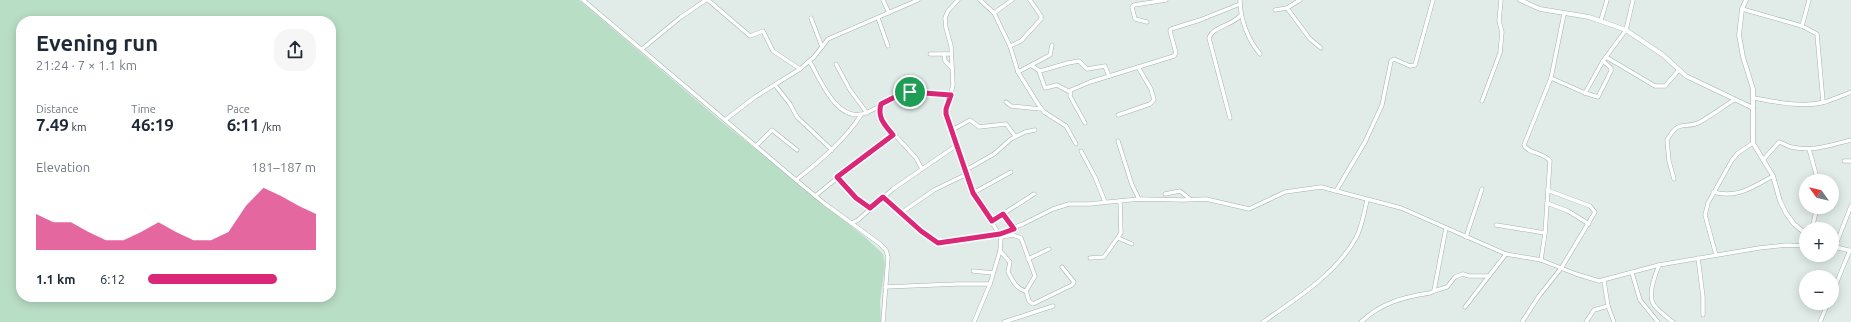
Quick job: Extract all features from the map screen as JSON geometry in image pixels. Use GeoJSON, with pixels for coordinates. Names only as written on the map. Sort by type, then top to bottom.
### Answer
{"type":"FeatureCollection","features":[{"type":"Feature","properties":{"kind":"street"},"geometry":{"type":"LineString","coordinates":[[583,0],[796,180],[886,250],[888,257],[883,322]]}},
{"type":"Feature","properties":{"kind":"street"},"geometry":{"type":"LineString","coordinates":[[587,4],[592,0]]}},
{"type":"Feature","properties":{"kind":"street"},"geometry":{"type":"LineString","coordinates":[[642,49],[681,17],[707,0],[750,36],[763,31],[773,51],[800,69]]}},
{"type":"Feature","properties":{"kind":"street"},"geometry":{"type":"LineString","coordinates":[[883,0],[889,13]]}},
{"type":"Feature","properties":{"kind":"street"},"geometry":{"type":"LineString","coordinates":[[725,120],[810,62],[828,39],[918,0]]}},
{"type":"Feature","properties":{"kind":"street"},"geometry":{"type":"LineString","coordinates":[[958,0],[948,11],[945,18],[952,54],[953,85],[945,110],[973,193],[1001,235],[1000,251],[990,284],[974,322]]}},
{"type":"Feature","properties":{"kind":"street"},"geometry":{"type":"LineString","coordinates":[[980,0],[994,13],[1010,46],[1018,72],[1041,109],[1066,126],[1076,144]]}},
{"type":"Feature","properties":{"kind":"street"},"geometry":{"type":"LineString","coordinates":[[994,13],[1012,0]]}},
{"type":"Feature","properties":{"kind":"street"},"geometry":{"type":"LineString","coordinates":[[1010,46],[1021,41],[1041,17],[1030,0]]}},
{"type":"Feature","properties":{"kind":"street"},"geometry":{"type":"LineString","coordinates":[[1147,22],[1135,19],[1132,7],[1134,5],[1166,0]]}},
{"type":"Feature","properties":{"kind":"street"},"geometry":{"type":"LineString","coordinates":[[1275,10],[1287,8],[1300,0]]}},
{"type":"Feature","properties":{"kind":"street"},"geometry":{"type":"LineString","coordinates":[[1336,191],[1365,142],[1382,105],[1391,61],[1394,59],[1410,66],[1415,65],[1433,0]]}},
{"type":"Feature","properties":{"kind":"street"},"geometry":{"type":"LineString","coordinates":[[1482,101],[1500,53],[1502,32],[1499,21],[1501,0]]}},
{"type":"Feature","properties":{"kind":"street"},"geometry":{"type":"LineString","coordinates":[[1520,0],[1540,9],[1589,17],[1626,30],[1663,55],[1679,70],[1695,80],[1753,108]]}},
{"type":"Feature","properties":{"kind":"street"},"geometry":{"type":"LineString","coordinates":[[1601,20],[1607,0]]}},
{"type":"Feature","properties":{"kind":"street"},"geometry":{"type":"LineString","coordinates":[[1585,93],[1606,57],[1626,30],[1633,0]]}},
{"type":"Feature","properties":{"kind":"street"},"geometry":{"type":"LineString","coordinates":[[1746,0],[1742,9],[1739,35],[1754,98],[1753,143],[1773,176],[1780,201],[1786,213],[1799,228]]}},
{"type":"Feature","properties":{"kind":"street"},"geometry":{"type":"LineString","coordinates":[[1802,26],[1809,0]]}},
{"type":"Feature","properties":{"kind":"street"},"geometry":{"type":"LineString","coordinates":[[1070,92],[1090,82],[1174,56],[1176,53],[1170,31],[1171,29],[1200,20],[1240,2],[1241,15],[1251,41],[1260,54]]}},
{"type":"Feature","properties":{"kind":"street"},"geometry":{"type":"LineString","coordinates":[[1287,8],[1310,40],[1321,48]]}},
{"type":"Feature","properties":{"kind":"street"},"geometry":{"type":"LineString","coordinates":[[1742,9],[1802,26],[1817,34],[1823,102]]}},
{"type":"Feature","properties":{"kind":"street"},"geometry":{"type":"LineString","coordinates":[[1541,260],[1545,233],[1550,161],[1543,155],[1527,149],[1524,144],[1552,78],[1564,14]]}},
{"type":"Feature","properties":{"kind":"street"},"geometry":{"type":"LineString","coordinates":[[1230,118],[1209,38],[1217,29],[1234,23],[1241,15]]}},
{"type":"Feature","properties":{"kind":"street"},"geometry":{"type":"LineString","coordinates":[[811,18],[822,47]]}},
{"type":"Feature","properties":{"kind":"street"},"geometry":{"type":"LineString","coordinates":[[878,18],[888,46]]}},
{"type":"Feature","properties":{"kind":"street"},"geometry":{"type":"LineString","coordinates":[[1018,72],[1032,66],[1051,53],[1052,45]]}},
{"type":"Feature","properties":{"kind":"street"},"geometry":{"type":"LineString","coordinates":[[930,54],[952,54]]}},
{"type":"Feature","properties":{"kind":"street"},"geometry":{"type":"LineString","coordinates":[[944,54],[947,63],[952,68]]}},
{"type":"Feature","properties":{"kind":"street"},"geometry":{"type":"LineString","coordinates":[[1606,57],[1655,86],[1661,87],[1668,84],[1679,70]]}},
{"type":"Feature","properties":{"kind":"street"},"geometry":{"type":"LineString","coordinates":[[810,62],[823,87],[836,104],[851,114],[861,115]]}},
{"type":"Feature","properties":{"kind":"street"},"geometry":{"type":"LineString","coordinates":[[1039,71],[1068,62],[1079,62],[1087,69],[1105,66],[1109,76]]}},
{"type":"Feature","properties":{"kind":"street"},"geometry":{"type":"LineString","coordinates":[[1552,78],[1596,98],[1600,95],[1611,71],[1611,68],[1603,62]]}},
{"type":"Feature","properties":{"kind":"street"},"geometry":{"type":"LineString","coordinates":[[836,64],[850,90],[867,112]]}},
{"type":"Feature","properties":{"kind":"street"},"geometry":{"type":"LineString","coordinates":[[1032,66],[1039,71],[1045,88],[1057,86],[1070,92]]}},
{"type":"Feature","properties":{"kind":"street"},"geometry":{"type":"LineString","coordinates":[[1118,114],[1150,104],[1154,100],[1151,89],[1138,67]]}},
{"type":"Feature","properties":{"kind":"street"},"geometry":{"type":"LineString","coordinates":[[775,85],[790,104],[797,118],[832,150]]}},
{"type":"Feature","properties":{"kind":"street"},"geometry":{"type":"LineString","coordinates":[[796,180],[832,150],[850,131],[861,115],[881,104],[899,95],[910,92],[951,95]]}},
{"type":"Feature","properties":{"kind":"street"},"geometry":{"type":"LineString","coordinates":[[1070,92],[1070,96],[1085,123]]}},
{"type":"Feature","properties":{"kind":"street"},"geometry":{"type":"LineString","coordinates":[[1754,98],[1792,104],[1823,102],[1851,92]]}},
{"type":"Feature","properties":{"kind":"street"},"geometry":{"type":"LineString","coordinates":[[1674,179],[1668,160],[1667,140],[1669,137],[1680,125],[1699,122],[1734,100]]}},
{"type":"Feature","properties":{"kind":"street"},"geometry":{"type":"LineString","coordinates":[[1006,102],[1011,106],[1041,109]]}},
{"type":"Feature","properties":{"kind":"street"},"geometry":{"type":"LineString","coordinates":[[881,104],[879,113],[880,118],[893,135],[916,158],[922,169]]}},
{"type":"Feature","properties":{"kind":"street"},"geometry":{"type":"LineString","coordinates":[[952,130],[970,120],[979,127],[1006,124],[1015,136]]}},
{"type":"Feature","properties":{"kind":"street"},"geometry":{"type":"LineString","coordinates":[[756,146],[772,130],[797,150]]}},
{"type":"Feature","properties":{"kind":"street"},"geometry":{"type":"LineString","coordinates":[[901,213],[934,190],[994,154],[1015,136],[1035,130]]}},
{"type":"Feature","properties":{"kind":"street"},"geometry":{"type":"LineString","coordinates":[[816,196],[837,177],[893,135]]}},
{"type":"Feature","properties":{"kind":"street"},"geometry":{"type":"LineString","coordinates":[[1763,160],[1779,142],[1790,147],[1818,149],[1851,140]]}},
{"type":"Feature","properties":{"kind":"street"},"geometry":{"type":"LineString","coordinates":[[1118,141],[1132,185],[1139,199]]}},
{"type":"Feature","properties":{"kind":"street"},"geometry":{"type":"LineString","coordinates":[[1716,255],[1705,216],[1708,203],[1734,156],[1753,143]]}},
{"type":"Feature","properties":{"kind":"street"},"geometry":{"type":"LineString","coordinates":[[852,223],[858,220],[883,197],[957,145]]}},
{"type":"Feature","properties":{"kind":"street"},"geometry":{"type":"LineString","coordinates":[[1809,149],[1816,174]]}},
{"type":"Feature","properties":{"kind":"street"},"geometry":{"type":"LineString","coordinates":[[1081,151],[1095,177],[1105,202]]}},
{"type":"Feature","properties":{"kind":"street"},"geometry":{"type":"LineString","coordinates":[[1844,161],[1851,161]]}},
{"type":"Feature","properties":{"kind":"street"},"geometry":{"type":"LineString","coordinates":[[973,193],[1011,172]]}},
{"type":"Feature","properties":{"kind":"street"},"geometry":{"type":"LineString","coordinates":[[1713,192],[1722,194],[1738,193],[1773,176]]}},
{"type":"Feature","properties":{"kind":"street"},"geometry":{"type":"LineString","coordinates":[[837,177],[856,198],[870,208]]}},
{"type":"Feature","properties":{"kind":"street"},"geometry":{"type":"LineString","coordinates":[[1001,235],[1059,206],[1139,199],[1206,199],[1249,209],[1285,192],[1321,187],[1402,208],[1506,254],[1541,260],[1562,267],[1576,274],[1604,281],[1659,265],[1786,245],[1799,246]]}},
{"type":"Feature","properties":{"kind":"street"},"geometry":{"type":"LineString","coordinates":[[1466,237],[1482,189]]}},
{"type":"Feature","properties":{"kind":"street"},"geometry":{"type":"LineString","coordinates":[[1522,322],[1539,296],[1562,267],[1595,212],[1594,209],[1576,200],[1547,190]]}},
{"type":"Feature","properties":{"kind":"street"},"geometry":{"type":"LineString","coordinates":[[1165,194],[1180,191],[1190,199]]}},
{"type":"Feature","properties":{"kind":"street"},"geometry":{"type":"LineString","coordinates":[[992,221],[1034,194]]}},
{"type":"Feature","properties":{"kind":"street"},"geometry":{"type":"LineString","coordinates":[[883,197],[932,240],[938,243],[1001,235],[1013,235],[1021,238],[1035,276],[1026,291],[1029,301],[1034,304],[1072,285],[1074,282],[1062,267]]}},
{"type":"Feature","properties":{"kind":"street"},"geometry":{"type":"LineString","coordinates":[[1263,322],[1312,286],[1344,254],[1356,238],[1362,223],[1367,200]]}},
{"type":"Feature","properties":{"kind":"street"},"geometry":{"type":"LineString","coordinates":[[1090,258],[1104,257],[1118,238],[1122,230],[1120,201]]}},
{"type":"Feature","properties":{"kind":"street"},"geometry":{"type":"LineString","coordinates":[[1547,203],[1568,211],[1589,224]]}},
{"type":"Feature","properties":{"kind":"street"},"geometry":{"type":"LineString","coordinates":[[1839,234],[1851,206]]}},
{"type":"Feature","properties":{"kind":"street"},"geometry":{"type":"LineString","coordinates":[[1003,214],[1014,229]]}},
{"type":"Feature","properties":{"kind":"street"},"geometry":{"type":"LineString","coordinates":[[1496,225],[1545,233]]}},
{"type":"Feature","properties":{"kind":"street"},"geometry":{"type":"LineString","coordinates":[[1434,291],[1446,228]]}},
{"type":"Feature","properties":{"kind":"street"},"geometry":{"type":"LineString","coordinates":[[1118,238],[1132,244]]}},
{"type":"Feature","properties":{"kind":"street"},"geometry":{"type":"LineString","coordinates":[[1839,248],[1850,251],[1839,277]]}},
{"type":"Feature","properties":{"kind":"street"},"geometry":{"type":"LineString","coordinates":[[1028,259],[1049,249]]}},
{"type":"Feature","properties":{"kind":"street"},"geometry":{"type":"LineString","coordinates":[[1000,251],[1010,262],[1008,272],[1015,285],[1020,290],[1026,291]]}},
{"type":"Feature","properties":{"kind":"street"},"geometry":{"type":"LineString","coordinates":[[1465,307],[1506,254]]}},
{"type":"Feature","properties":{"kind":"street"},"geometry":{"type":"LineString","coordinates":[[1698,258],[1703,297],[1703,316]]}},
{"type":"Feature","properties":{"kind":"street"},"geometry":{"type":"LineString","coordinates":[[1659,265],[1652,292],[1652,301],[1654,305],[1673,322]]}},
{"type":"Feature","properties":{"kind":"street"},"geometry":{"type":"LineString","coordinates":[[973,271],[993,273]]}},
{"type":"Feature","properties":{"kind":"street"},"geometry":{"type":"LineString","coordinates":[[1632,273],[1640,300],[1658,322]]}},
{"type":"Feature","properties":{"kind":"street"},"geometry":{"type":"LineString","coordinates":[[1363,321],[1380,306],[1389,302],[1430,293],[1447,287],[1455,276],[1464,274],[1469,276],[1488,276]]}},
{"type":"Feature","properties":{"kind":"street"},"geometry":{"type":"LineString","coordinates":[[1604,281],[1608,306],[1614,322]]}},
{"type":"Feature","properties":{"kind":"street"},"geometry":{"type":"LineString","coordinates":[[885,287],[990,284]]}},
{"type":"Feature","properties":{"kind":"street"},"geometry":{"type":"LineString","coordinates":[[1004,322],[1015,320],[1053,306]]}},
{"type":"Feature","properties":{"kind":"street"},"geometry":{"type":"LineString","coordinates":[[1586,322],[1594,310],[1608,306]]}},
{"type":"Feature","properties":{"kind":"street"},"geometry":{"type":"LineString","coordinates":[[1820,322],[1825,310]]}},
{"type":"Feature","properties":{"kind":"green space"},"geometry":{"type":"Polygon","coordinates":[[[0,0],[579,0],[722,122],[866,238],[883,254],[885,265],[880,301],[881,322],[0,322],[0,0]]]}},
{"type":"Feature","properties":{"kind":"route"},"geometry":{"type":"LineString","coordinates":[[910,92],[951,95],[945,110],[966,170],[968,182],[973,193],[992,221],[1003,214],[1014,229],[1000,234],[974,237],[941,244],[932,240],[883,197],[870,208],[856,198],[837,177],[893,135],[880,118],[879,113],[881,104],[910,92]]}}]}
